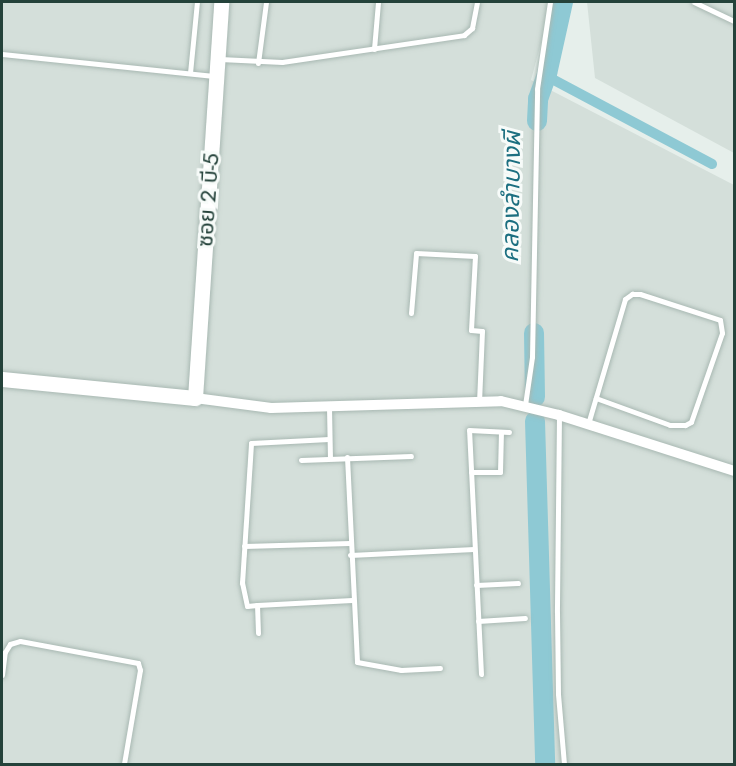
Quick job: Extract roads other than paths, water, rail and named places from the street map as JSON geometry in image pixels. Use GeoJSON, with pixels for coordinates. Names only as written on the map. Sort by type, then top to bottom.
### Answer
{"type":"FeatureCollection","features":[{"type":"Feature","properties":{"kind":"street","name":"ซอย 2 บี-5"},"geometry":{"type":"LineString","coordinates":[[195,398],[221,2]]}},
{"type":"Feature","properties":{"kind":"street"},"geometry":{"type":"LineString","coordinates":[[2,379],[271,408],[479,402],[525,405],[735,471]]}},
{"type":"Feature","properties":{"kind":"lane"},"geometry":{"type":"LineString","coordinates":[[190,73],[197,2]]}},
{"type":"Feature","properties":{"kind":"lane"},"geometry":{"type":"LineString","coordinates":[[258,63],[266,2]]}},
{"type":"Feature","properties":{"kind":"lane"},"geometry":{"type":"LineString","coordinates":[[374,49],[378,2]]}},
{"type":"Feature","properties":{"kind":"lane"},"geometry":{"type":"LineString","coordinates":[[217,59],[258,63],[303,60],[464,34],[472,27],[477,2]]}},
{"type":"Feature","properties":{"kind":"lane"},"geometry":{"type":"LineString","coordinates":[[525,405],[532,357],[537,89],[550,2]]}},
{"type":"Feature","properties":{"kind":"lane"},"geometry":{"type":"LineString","coordinates":[[694,2],[735,21]]}},
{"type":"Feature","properties":{"kind":"lane"},"geometry":{"type":"LineString","coordinates":[[2,54],[216,76]]}},
{"type":"Feature","properties":{"kind":"lane"},"geometry":{"type":"LineString","coordinates":[[411,313],[416,253],[475,256],[471,330],[482,331],[479,402]]}},
{"type":"Feature","properties":{"kind":"lane"},"geometry":{"type":"LineString","coordinates":[[588,424],[625,299],[632,294],[640,294],[720,320],[722,333],[691,422],[685,425],[670,425],[596,398]]}},
{"type":"Feature","properties":{"kind":"lane"},"geometry":{"type":"LineString","coordinates":[[329,407],[330,458]]}},
{"type":"Feature","properties":{"kind":"lane"},"geometry":{"type":"LineString","coordinates":[[559,415],[558,694],[564,765]]}},
{"type":"Feature","properties":{"kind":"lane"},"geometry":{"type":"LineString","coordinates":[[481,674],[469,430],[509,432]]}},
{"type":"Feature","properties":{"kind":"lane"},"geometry":{"type":"LineString","coordinates":[[471,472],[500,472],[501,432]]}},
{"type":"Feature","properties":{"kind":"lane"},"geometry":{"type":"LineString","coordinates":[[329,439],[251,442],[242,583],[247,606],[352,600]]}},
{"type":"Feature","properties":{"kind":"lane"},"geometry":{"type":"LineString","coordinates":[[301,460],[411,456]]}},
{"type":"Feature","properties":{"kind":"lane"},"geometry":{"type":"LineString","coordinates":[[347,457],[352,600],[357,662],[401,670],[440,668]]}},
{"type":"Feature","properties":{"kind":"lane"},"geometry":{"type":"LineString","coordinates":[[244,546],[350,543]]}},
{"type":"Feature","properties":{"kind":"lane"},"geometry":{"type":"LineString","coordinates":[[350,555],[474,549]]}},
{"type":"Feature","properties":{"kind":"lane"},"geometry":{"type":"LineString","coordinates":[[476,585],[518,583]]}},
{"type":"Feature","properties":{"kind":"lane"},"geometry":{"type":"LineString","coordinates":[[257,605],[258,633]]}},
{"type":"Feature","properties":{"kind":"lane"},"geometry":{"type":"LineString","coordinates":[[478,621],[525,618]]}},
{"type":"Feature","properties":{"kind":"lane"},"geometry":{"type":"LineString","coordinates":[[2,675],[5,652],[10,644],[20,641],[138,663],[140,670],[124,765]]}},
{"type":"Feature","properties":{"kind":"waterway","name":"คลองลำบางผี"},"geometry":{"type":"LineString","coordinates":[[537,121],[538,99],[547,74],[563,2]]}},
{"type":"Feature","properties":{"kind":"waterway"},"geometry":{"type":"LineString","coordinates":[[547,74],[554,80],[712,164]]}},
{"type":"Feature","properties":{"kind":"waterway","name":"คลองลำบางผี"},"geometry":{"type":"LineString","coordinates":[[534,333],[535,397]]}},
{"type":"Feature","properties":{"kind":"waterway","name":"คลองลำบางผี"},"geometry":{"type":"LineString","coordinates":[[535,421],[545,764]]}}]}
